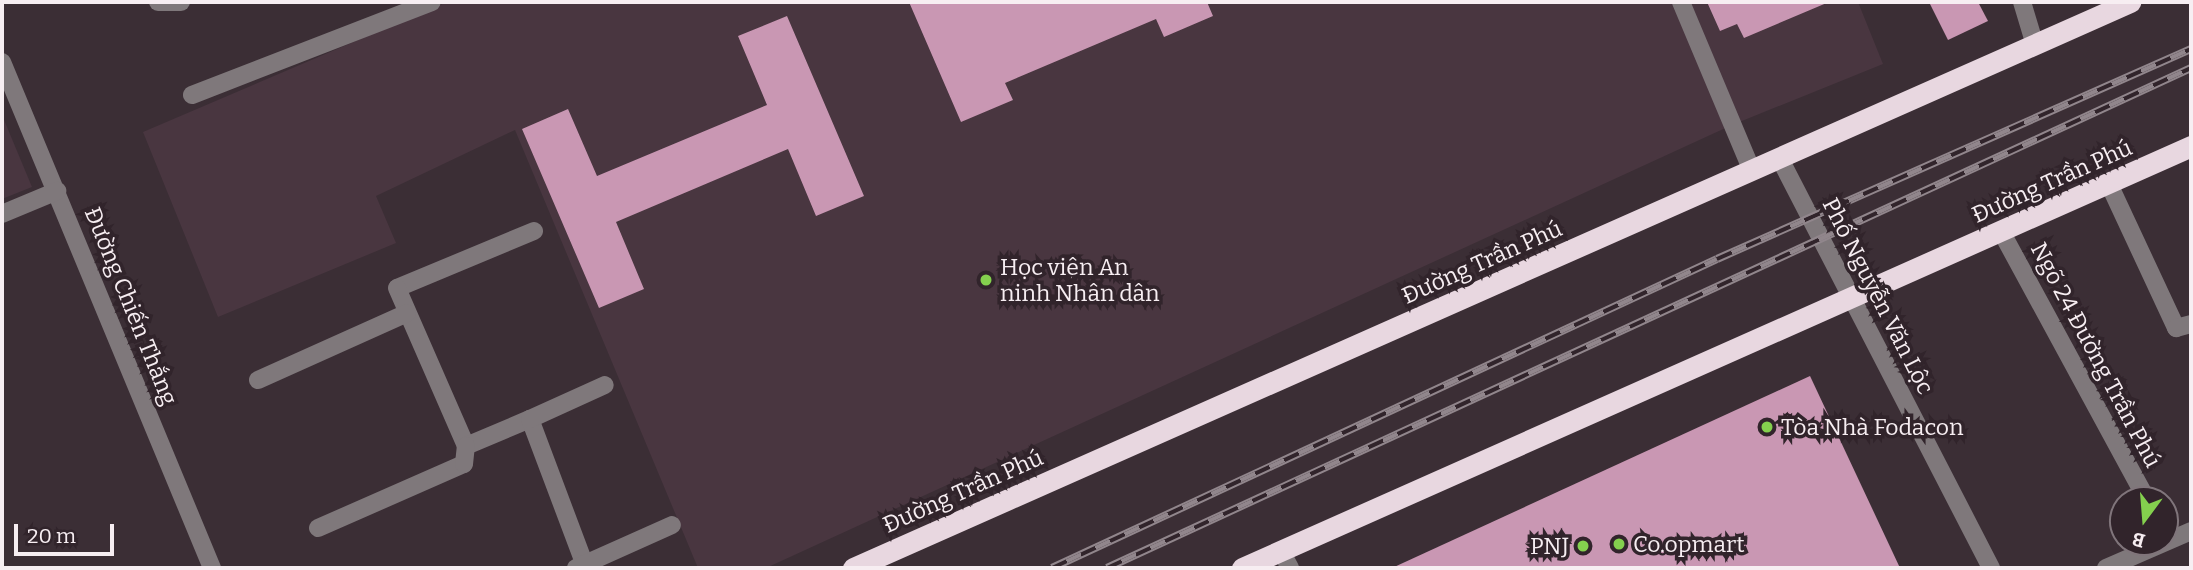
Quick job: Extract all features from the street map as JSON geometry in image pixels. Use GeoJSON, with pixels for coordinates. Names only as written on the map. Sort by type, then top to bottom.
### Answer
{"type":"FeatureCollection","features":[{"type":"Feature","properties":{"kind":"highway","name":"Đường Trần Phú"},"geometry":{"type":"LineString","coordinates":[[853,568],[2130,2]]}},
{"type":"Feature","properties":{"kind":"highway","name":"Đường Trần Phú"},"geometry":{"type":"LineString","coordinates":[[1242,568],[1286,560],[1853,298],[2191,146]]}},
{"type":"Feature","properties":{"kind":"street"},"geometry":{"type":"LineString","coordinates":[[158,2],[181,2]]}},
{"type":"Feature","properties":{"kind":"street"},"geometry":{"type":"LineString","coordinates":[[192,94],[432,2]]}},
{"type":"Feature","properties":{"kind":"street"},"geometry":{"type":"LineString","coordinates":[[1681,2],[1752,171]]}},
{"type":"Feature","properties":{"kind":"street"},"geometry":{"type":"LineString","coordinates":[[2022,2],[2035,46]]}},
{"type":"Feature","properties":{"kind":"street","name":"Đường Chiến Thắng"},"geometry":{"type":"LineString","coordinates":[[2,62],[212,568]]}},
{"type":"Feature","properties":{"kind":"street","name":"Phố Nguyễn Văn Lộc"},"geometry":{"type":"LineString","coordinates":[[1780,159],[1991,568]]}},
{"type":"Feature","properties":{"kind":"street"},"geometry":{"type":"LineString","coordinates":[[2109,184],[2176,328],[2191,324]]}},
{"type":"Feature","properties":{"kind":"street"},"geometry":{"type":"LineString","coordinates":[[2,214],[57,191]]}},
{"type":"Feature","properties":{"kind":"street"},"geometry":{"type":"LineString","coordinates":[[318,528],[464,464],[466,446],[397,288],[534,231]]}},
{"type":"Feature","properties":{"kind":"street","name":"Ngõ 24 Đường Trần Phú"},"geometry":{"type":"LineString","coordinates":[[2002,233],[2139,486]]}},
{"type":"Feature","properties":{"kind":"street"},"geometry":{"type":"LineString","coordinates":[[258,380],[407,313]]}},
{"type":"Feature","properties":{"kind":"street"},"geometry":{"type":"LineString","coordinates":[[466,446],[605,386]]}},
{"type":"Feature","properties":{"kind":"street"},"geometry":{"type":"LineString","coordinates":[[530,419],[582,567],[672,525]]}},
{"type":"Feature","properties":{"kind":"street"},"geometry":{"type":"LineString","coordinates":[[2106,568],[2130,556]]}},
{"type":"Feature","properties":{"kind":"shaded area","name":"Học viện An ninh Nhân dân"},"geometry":{"type":"Polygon","coordinates":[[[447,2],[1858,2],[1883,64],[1732,125],[766,568],[698,568],[515,130],[376,196],[396,243],[218,317],[143,132],[447,2]]]}},
{"type":"Feature","properties":{"kind":"shaded area"},"geometry":{"type":"Polygon","coordinates":[[[2,115],[32,187],[2,199],[2,115]]]}},
{"type":"Feature","properties":{"kind":"building"},"geometry":{"type":"Polygon","coordinates":[[[909,2],[1207,2],[1213,16],[1164,37],[1156,19],[1005,83],[1013,100],[961,122],[909,2]]]}},
{"type":"Feature","properties":{"kind":"building"},"geometry":{"type":"Polygon","coordinates":[[[1707,2],[1829,2],[1744,38],[1737,24],[1720,31],[1707,2]]]}},
{"type":"Feature","properties":{"kind":"building"},"geometry":{"type":"Polygon","coordinates":[[[1929,2],[1978,2],[1988,21],[1948,40],[1929,2]]]}},
{"type":"Feature","properties":{"kind":"building"},"geometry":{"type":"Polygon","coordinates":[[[787,16],[864,196],[816,216],[788,149],[616,222],[644,289],[599,308],[522,129],[568,109],[597,176],[767,105],[738,36],[787,16]]]}},
{"type":"Feature","properties":{"kind":"building","name":"Tòa Nhà Fodacon"},"geometry":{"type":"Polygon","coordinates":[[[1810,376],[1900,568],[1392,568],[1810,376]]]}},
{"type":"Feature","properties":{"kind":"railway"},"geometry":{"type":"LineString","coordinates":[[1052,568],[1717,259],[2191,49]]}},
{"type":"Feature","properties":{"kind":"railway"},"geometry":{"type":"LineString","coordinates":[[1107,568],[2191,68]]}},
{"type":"Feature","properties":{"kind":"place","name":"Học viện An ninh Nhân dân"},"geometry":{"type":"Point","coordinates":[986,280]}},
{"type":"Feature","properties":{"kind":"place","name":"Tòa Nhà Fodacon"},"geometry":{"type":"Point","coordinates":[1767,427]}},
{"type":"Feature","properties":{"kind":"place","name":"Co.opmart"},"geometry":{"type":"Point","coordinates":[1619,544]}},
{"type":"Feature","properties":{"kind":"place","name":"PNJ"},"geometry":{"type":"Point","coordinates":[1583,546]}}]}
